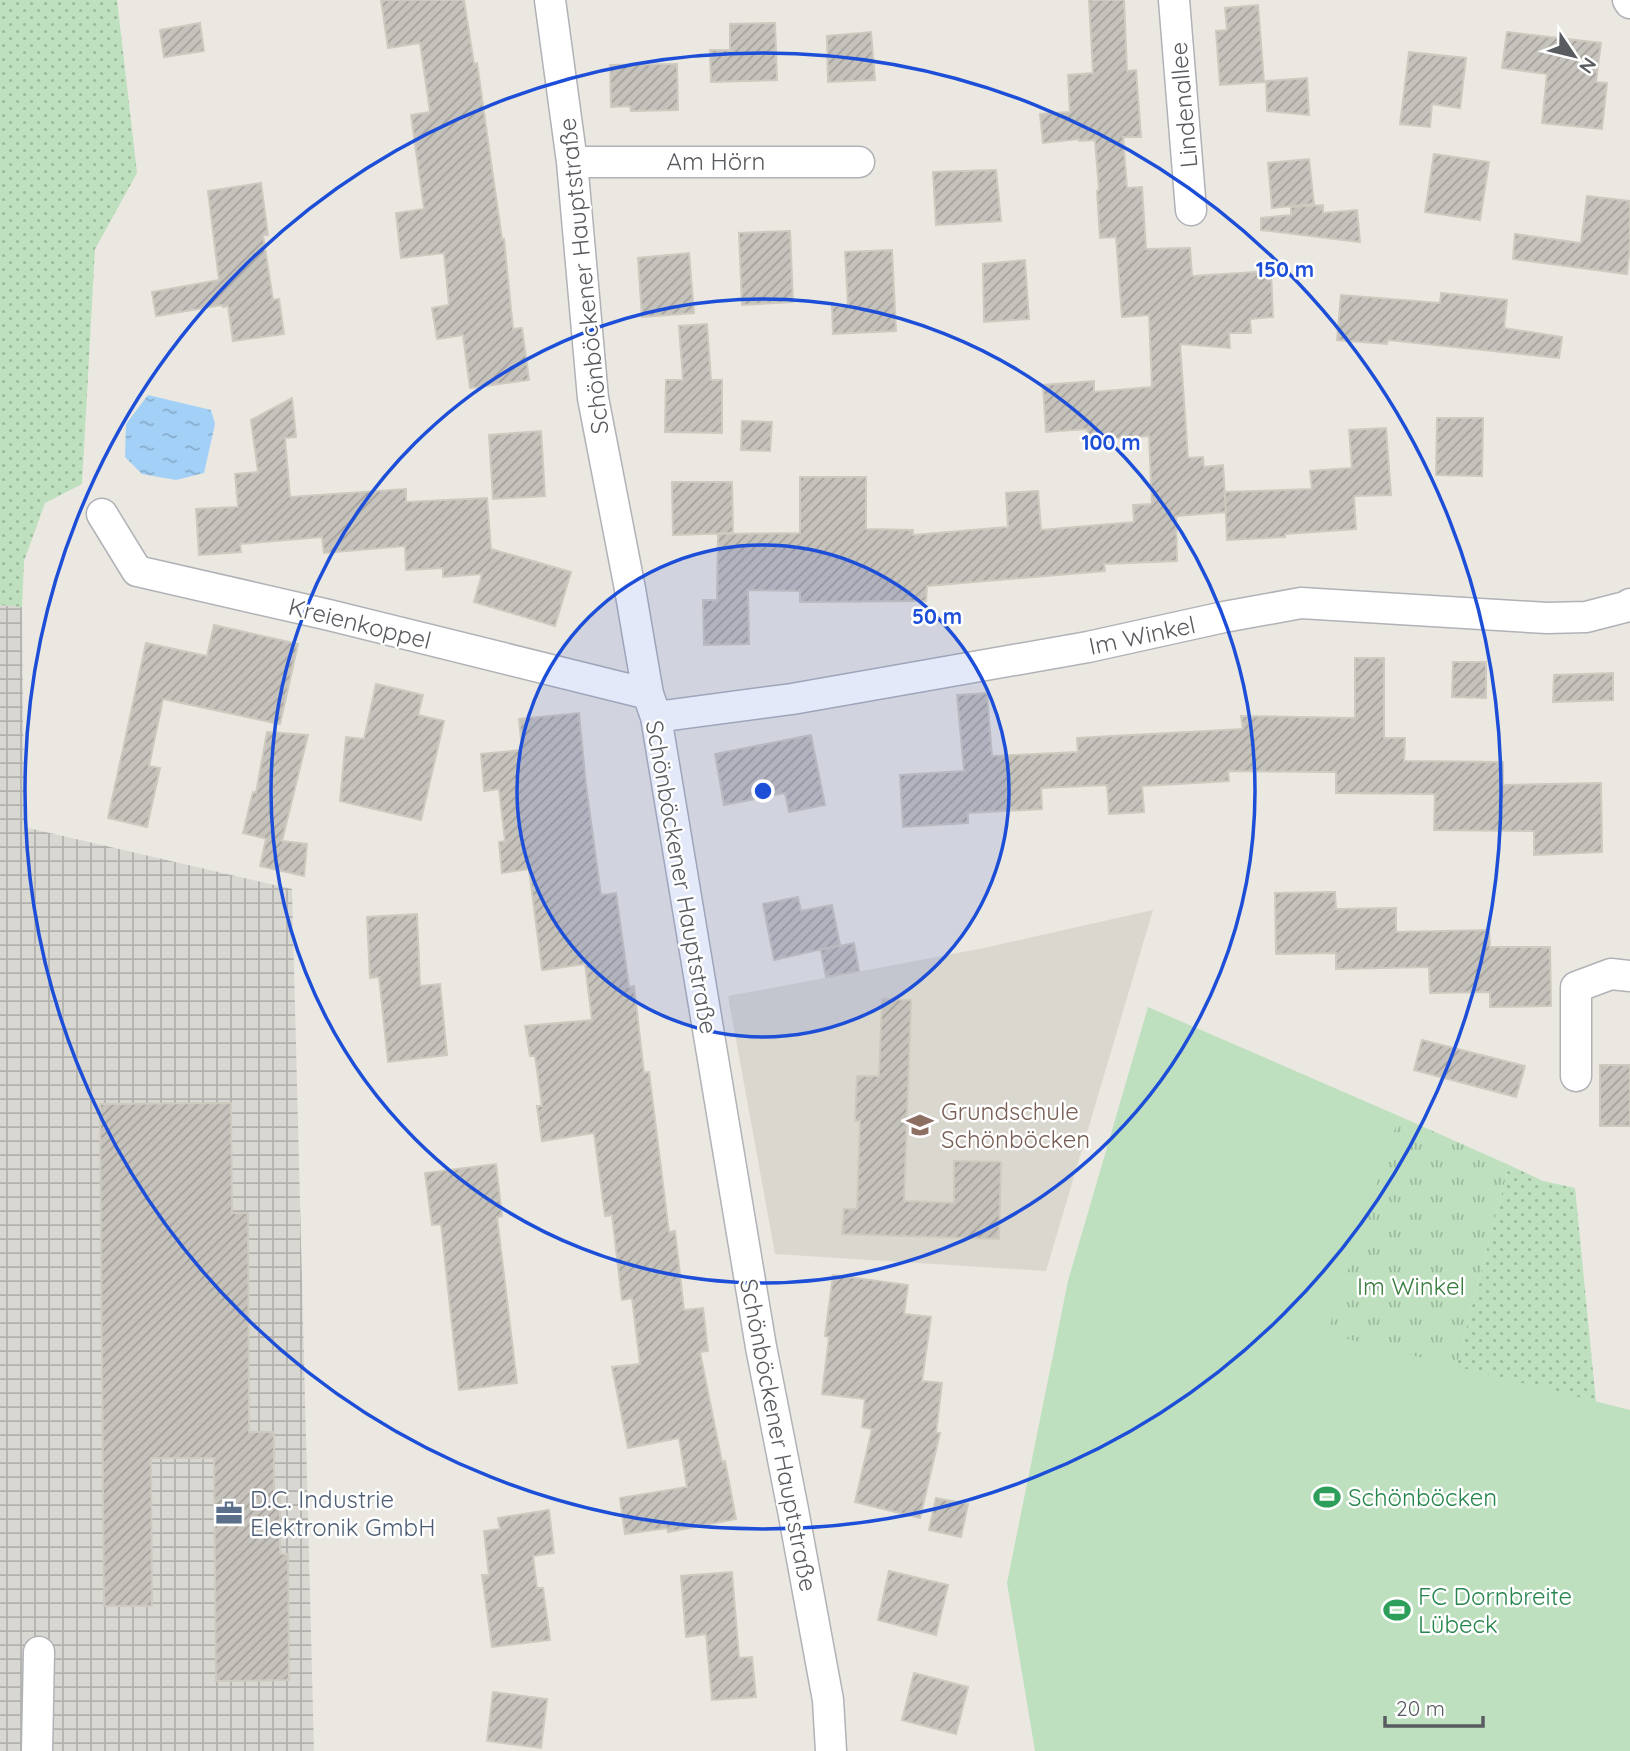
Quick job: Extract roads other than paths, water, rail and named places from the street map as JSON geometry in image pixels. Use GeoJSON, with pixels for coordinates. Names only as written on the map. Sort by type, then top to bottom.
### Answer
{"type":"FeatureCollection","features":[{"type":"Feature","properties":{"kind":"street","name":"Schönböckener Hauptstraße"},"geometry":{"type":"LineString","coordinates":[[550,0],[572,162],[593,398],[652,706],[761,1347],[828,1700],[831,1751]]}},
{"type":"Feature","properties":{"kind":"street","name":"Lindenallee"},"geometry":{"type":"LineString","coordinates":[[1174,0],[1192,210]]}},
{"type":"Feature","properties":{"kind":"street","name":"Am Hörn"},"geometry":{"type":"LineString","coordinates":[[572,162],[859,162]]}},
{"type":"Feature","properties":{"kind":"street","name":"Kreienkoppel"},"geometry":{"type":"LineString","coordinates":[[102,514],[137,571],[330,615],[652,706]]}},
{"type":"Feature","properties":{"kind":"street","name":"Im Winkel"},"geometry":{"type":"LineString","coordinates":[[652,706],[792,699],[1088,647],[1301,603],[1548,618],[1586,617],[1630,604]]}},
{"type":"Feature","properties":{"kind":"street"},"geometry":{"type":"LineString","coordinates":[[1576,1076],[1576,986],[1612,974],[1630,976]]}},
{"type":"Feature","properties":{"kind":"street"},"geometry":{"type":"LineString","coordinates":[[37,1751],[39,1652]]}},
{"type":"Feature","properties":{"kind":"water"},"geometry":{"type":"Polygon","coordinates":[[[148,395],[211,410],[215,424],[204,473],[176,480],[142,474],[125,457],[126,424],[148,395]]]}},
{"type":"Feature","properties":{"kind":"place","name":"Grundschule Schönböcken"},"geometry":{"type":"Point","coordinates":[920,1125]}},
{"type":"Feature","properties":{"kind":"place","name":"Schönböcken"},"geometry":{"type":"Point","coordinates":[1327,1497]}},
{"type":"Feature","properties":{"kind":"place","name":"D.C. Industrie Elektronik GmbH"},"geometry":{"type":"Point","coordinates":[229,1513]}},
{"type":"Feature","properties":{"kind":"place","name":"FC Dornbreite Lübeck"},"geometry":{"type":"Point","coordinates":[1397,1610]}}]}
